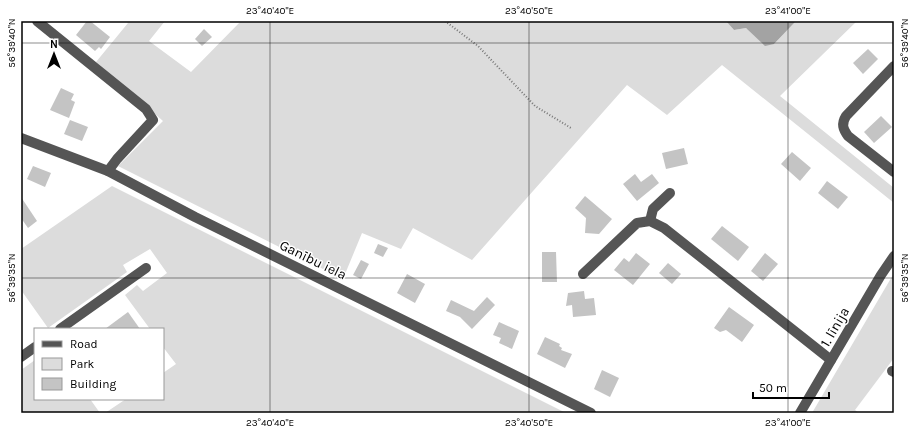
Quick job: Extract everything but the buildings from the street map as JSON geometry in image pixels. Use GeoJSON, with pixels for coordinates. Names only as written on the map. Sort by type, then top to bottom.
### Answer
{"type":"FeatureCollection","features":[{"type":"Feature","properties":{"kind":"street"},"geometry":{"type":"LineString","coordinates":[[37,21],[146,109],[153,120],[108,171]]}},
{"type":"Feature","properties":{"kind":"street"},"geometry":{"type":"LineString","coordinates":[[894,66],[846,116],[843,121],[843,129],[848,136],[894,172]]}},
{"type":"Feature","properties":{"kind":"street","name":"Ganību iela"},"geometry":{"type":"LineString","coordinates":[[21,138],[108,171],[209,224],[591,413]]}},
{"type":"Feature","properties":{"kind":"street"},"geometry":{"type":"LineString","coordinates":[[650,221],[653,209],[670,193]]}},
{"type":"Feature","properties":{"kind":"street"},"geometry":{"type":"LineString","coordinates":[[583,274],[637,223],[650,221],[664,228],[831,360]]}},
{"type":"Feature","properties":{"kind":"street","name":"1. līnija"},"geometry":{"type":"LineString","coordinates":[[800,413],[894,256]]}},
{"type":"Feature","properties":{"kind":"street"},"geometry":{"type":"LineString","coordinates":[[61,328],[146,268]]}},
{"type":"Feature","properties":{"kind":"street"},"geometry":{"type":"LineString","coordinates":[[21,357],[34,348]]}},
{"type":"Feature","properties":{"kind":"path"},"geometry":{"type":"LineString","coordinates":[[445,21],[478,46],[535,106],[571,128]]}},
{"type":"Feature","properties":{"kind":"green space"},"geometry":{"type":"Polygon","coordinates":[[[126,21],[165,21],[149,41],[191,72],[241,21],[726,21],[734,30],[746,28],[774,44],[796,21],[857,21],[780,96],[894,188],[894,203],[722,65],[667,115],[627,85],[472,260],[413,228],[401,249],[362,233],[343,279],[118,166],[163,121],[96,62],[128,23],[126,21]]]}},
{"type":"Feature","properties":{"kind":"green space"},"geometry":{"type":"Polygon","coordinates":[[[112,186],[566,413],[105,413],[124,400],[164,400],[164,372],[176,364],[164,348],[164,328],[149,328],[125,295],[137,285],[143,291],[167,273],[150,249],[123,265],[127,272],[48,328],[21,290],[21,249],[112,186]]]}},
{"type":"Feature","properties":{"kind":"green space"},"geometry":{"type":"Polygon","coordinates":[[[894,273],[894,358],[855,410],[859,413],[812,413],[894,273]]]}},
{"type":"Feature","properties":{"kind":"green space"},"geometry":{"type":"Polygon","coordinates":[[[34,361],[34,400],[91,400],[100,413],[21,413],[21,370],[34,361]]]}},
{"type":"Feature","properties":{"kind":"shaded area"},"geometry":{"type":"Polygon","coordinates":[[[726,21],[796,21],[774,44],[765,46],[746,28],[734,30],[726,21]]]}}]}
